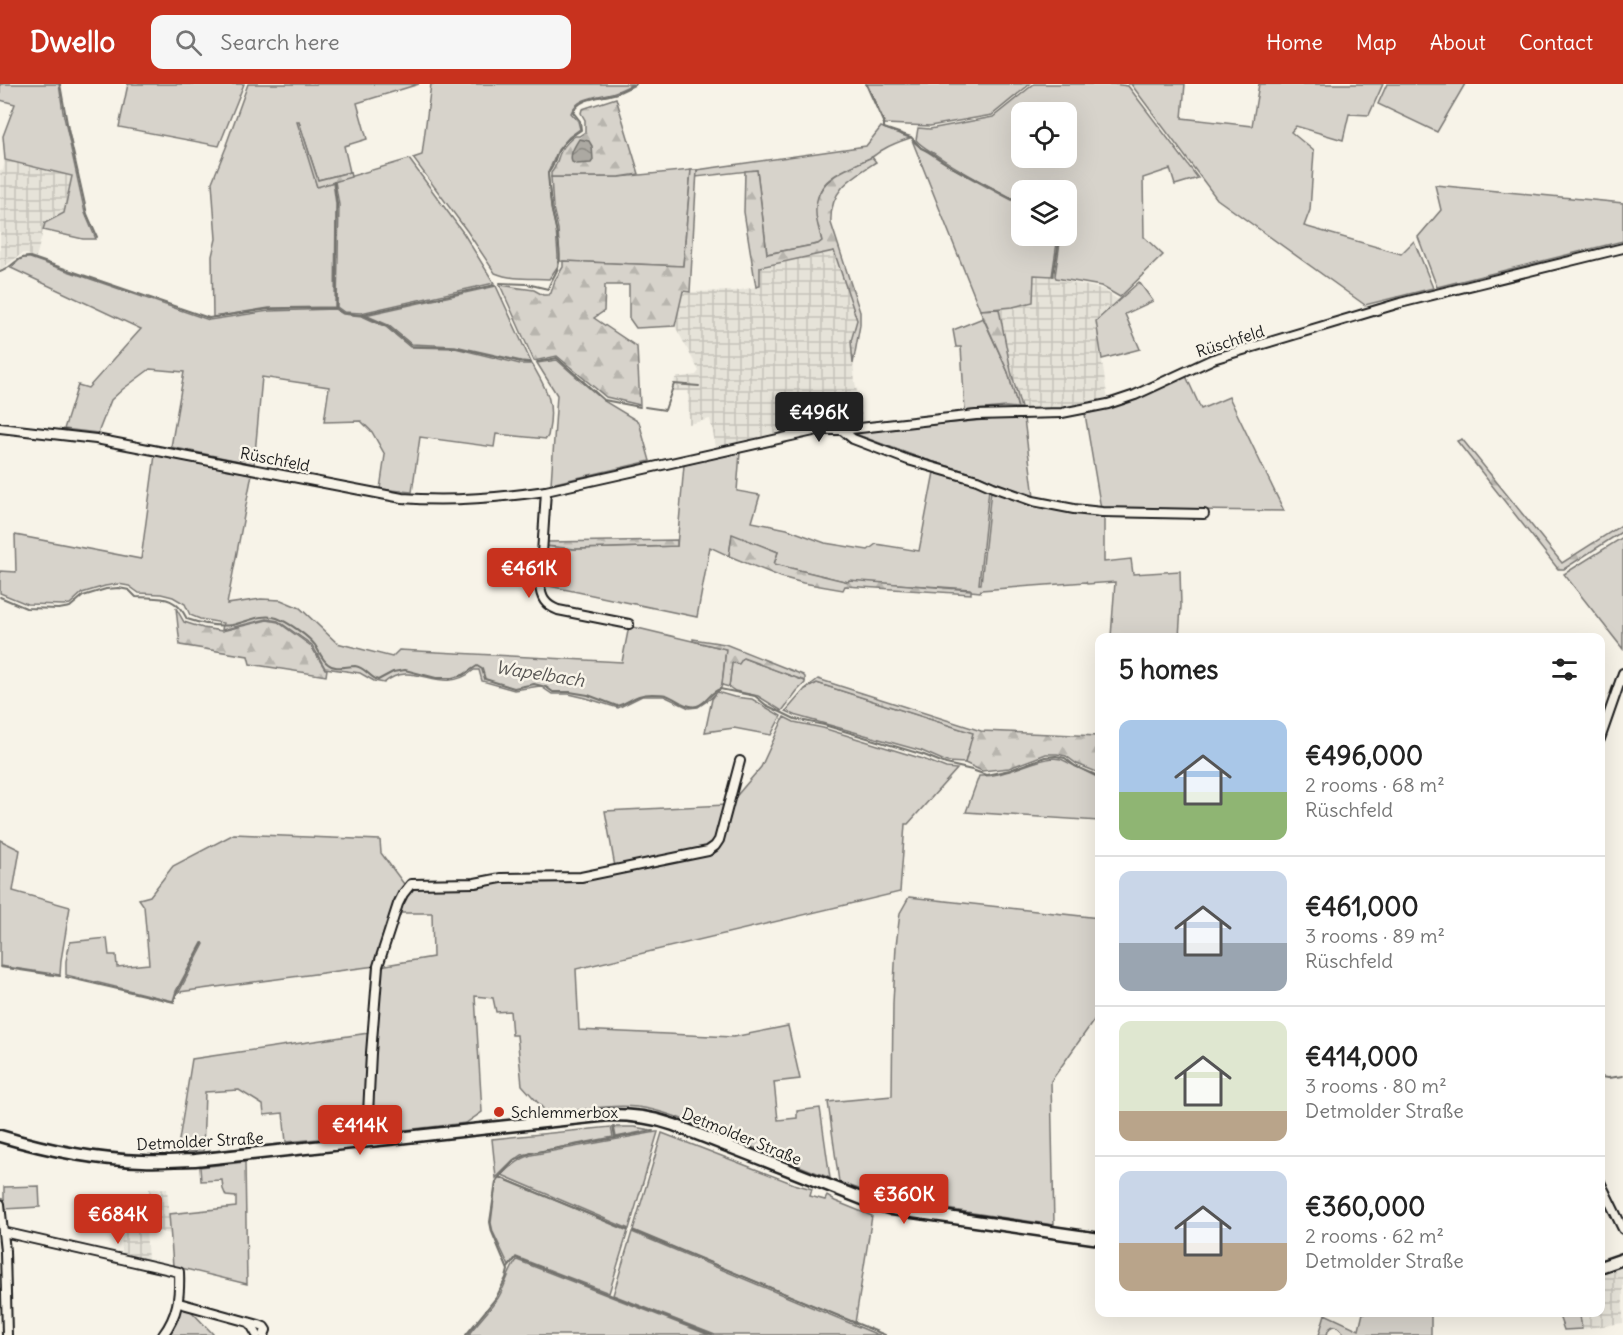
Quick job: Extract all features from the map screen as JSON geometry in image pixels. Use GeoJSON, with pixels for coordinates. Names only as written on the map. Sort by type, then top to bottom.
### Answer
{"type":"FeatureCollection","features":[{"type":"Feature","properties":{"kind":"main road","name":"Detmolder Straße"},"geometry":{"type":"LineString","coordinates":[[0,1136],[63,1153],[111,1159],[195,1160],[609,1115],[633,1115],[654,1118],[674,1125],[892,1209],[1095,1238]]}},
{"type":"Feature","properties":{"kind":"main road"},"geometry":{"type":"LineString","coordinates":[[1605,1265],[1623,1259]]}},
{"type":"Feature","properties":{"kind":"street","name":"Rüschfeld"},"geometry":{"type":"LineString","coordinates":[[0,428],[96,439],[402,498],[425,500],[502,497],[546,491],[818,430],[842,430],[976,416],[1062,413],[1108,404],[1135,395],[1213,359],[1400,303],[1623,248]]}},
{"type":"Feature","properties":{"kind":"street"},"geometry":{"type":"LineString","coordinates":[[842,430],[853,439],[905,459],[977,480],[1033,501],[1102,512],[1204,514]]}},
{"type":"Feature","properties":{"kind":"street"},"geometry":{"type":"LineString","coordinates":[[546,491],[540,585],[544,602],[558,610],[629,624]]}},
{"type":"Feature","properties":{"kind":"street"},"geometry":{"type":"LineString","coordinates":[[1605,725],[1623,673]]}},
{"type":"Feature","properties":{"kind":"street"},"geometry":{"type":"LineString","coordinates":[[368,1141],[371,1053],[378,966],[398,904],[407,888],[411,884],[475,883],[501,878],[581,877],[708,851],[719,840],[740,761]]}},
{"type":"Feature","properties":{"kind":"street"},"geometry":{"type":"LineString","coordinates":[[1605,1192],[1623,1229]]}},
{"type":"Feature","properties":{"kind":"street"},"geometry":{"type":"LineString","coordinates":[[0,1204],[7,1335]]}},
{"type":"Feature","properties":{"kind":"street"},"geometry":{"type":"LineString","coordinates":[[3,1232],[179,1272],[179,1303],[163,1335]]}},
{"type":"Feature","properties":{"kind":"street"},"geometry":{"type":"LineString","coordinates":[[179,1303],[264,1327],[266,1330],[264,1335]]}},
{"type":"Feature","properties":{"kind":"street"},"geometry":{"type":"LineString","coordinates":[[250,1323],[256,1335]]}},
{"type":"Feature","properties":{"kind":"shaded area"},"geometry":{"type":"Polygon","coordinates":[[[5,160],[72,176],[64,213],[45,223],[36,258],[23,253],[0,270],[0,170],[3,171],[5,160]]]}},
{"type":"Feature","properties":{"kind":"shaded area"},"geometry":{"type":"Polygon","coordinates":[[[834,251],[857,320],[851,341],[855,382],[863,420],[841,424],[810,425],[716,447],[710,419],[689,424],[688,391],[673,391],[675,378],[696,375],[699,371],[675,326],[683,291],[736,291],[760,286],[759,267],[834,251]]]}},
{"type":"Feature","properties":{"kind":"shaded area"},"geometry":{"type":"Polygon","coordinates":[[[1034,274],[1055,276],[1058,280],[1098,288],[1117,299],[1121,298],[1096,321],[1108,401],[1060,410],[1021,410],[999,309],[1032,302],[1034,274]]]}},
{"type":"Feature","properties":{"kind":"shaded area"},"geometry":{"type":"Polygon","coordinates":[[[167,1188],[171,1234],[146,1229],[148,1261],[122,1255],[120,1198],[149,1196],[149,1189],[167,1188]]]}},
{"type":"Feature","properties":{"kind":"shaded area"},"geometry":{"type":"Polygon","coordinates":[[[1623,1267],[1623,1323],[1582,1329],[1580,1317],[1605,1317],[1605,1274],[1623,1267]]]}},
{"type":"Feature","properties":{"kind":"green space"},"geometry":{"type":"Polygon","coordinates":[[[0,84],[59,84],[85,213],[96,239],[83,239],[43,230],[45,223],[64,213],[72,176],[5,160],[3,136],[15,104],[0,100],[0,84]]]}},
{"type":"Feature","properties":{"kind":"green space"},"geometry":{"type":"Polygon","coordinates":[[[128,84],[244,84],[219,146],[119,127],[128,84]]]}},
{"type":"Feature","properties":{"kind":"green space"},"geometry":{"type":"Polygon","coordinates":[[[248,84],[419,84],[357,103],[367,139],[344,146],[350,172],[318,180],[299,122],[317,186],[333,182],[336,204],[335,307],[269,308],[213,317],[212,256],[216,239],[212,182],[248,84]]]}},
{"type":"Feature","properties":{"kind":"green space"},"geometry":{"type":"Polygon","coordinates":[[[431,84],[633,84],[615,92],[584,100],[574,107],[571,113],[578,121],[580,129],[569,137],[558,150],[548,173],[558,256],[558,266],[549,279],[515,278],[495,273],[413,158],[422,155],[431,84]]]}},
{"type":"Feature","properties":{"kind":"green space"},"geometry":{"type":"Polygon","coordinates":[[[867,84],[1030,84],[992,115],[930,126],[885,124],[867,84]]]}},
{"type":"Feature","properties":{"kind":"green space"},"geometry":{"type":"Polygon","coordinates":[[[1034,84],[1128,86],[1198,178],[1175,185],[1170,169],[1143,178],[1144,237],[1163,255],[1120,297],[1101,286],[1055,276],[1060,246],[1077,246],[1077,180],[1011,180],[1011,197],[956,167],[916,140],[918,128],[930,129],[993,117],[1011,103],[1011,168],[1077,168],[1077,102],[1012,102],[1034,84]]]}},
{"type":"Feature","properties":{"kind":"green space"},"geometry":{"type":"Polygon","coordinates":[[[1131,84],[1185,84],[1182,118],[1252,126],[1259,84],[1383,84],[1369,115],[1349,114],[1343,140],[1296,126],[1291,132],[1314,151],[1310,210],[1304,226],[1401,254],[1414,241],[1433,288],[1365,305],[1217,199],[1131,84]]]}},
{"type":"Feature","properties":{"kind":"green space"},"geometry":{"type":"Polygon","coordinates":[[[1387,84],[1465,84],[1437,132],[1378,104],[1387,84]]]}},
{"type":"Feature","properties":{"kind":"green space"},"geometry":{"type":"Polygon","coordinates":[[[616,98],[639,174],[619,177],[551,177],[564,147],[575,136],[585,132],[582,109],[616,98]]]}},
{"type":"Feature","properties":{"kind":"green space"},"geometry":{"type":"Polygon","coordinates":[[[297,122],[299,122],[318,180],[350,172],[351,177],[317,187],[297,122]]]}},
{"type":"Feature","properties":{"kind":"green space"},"geometry":{"type":"Polygon","coordinates":[[[881,127],[910,138],[844,170],[824,185],[817,208],[822,241],[818,244],[767,254],[757,170],[696,177],[697,170],[866,146],[881,127]]]}},
{"type":"Feature","properties":{"kind":"green space"},"geometry":{"type":"Polygon","coordinates":[[[912,140],[953,168],[1011,200],[1011,246],[1056,246],[1052,276],[1034,275],[1033,302],[1013,307],[980,310],[912,140]]]}},
{"type":"Feature","properties":{"kind":"green space"},"geometry":{"type":"Polygon","coordinates":[[[872,157],[876,162],[843,186],[831,212],[831,223],[860,312],[853,364],[851,341],[857,320],[834,251],[760,267],[760,286],[756,287],[744,212],[745,171],[757,170],[767,254],[818,244],[822,241],[816,213],[820,191],[834,176],[872,157]]]}},
{"type":"Feature","properties":{"kind":"green space"},"geometry":{"type":"Polygon","coordinates":[[[409,159],[464,234],[494,283],[361,313],[344,312],[337,307],[339,205],[335,181],[409,159]]]}},
{"type":"Feature","properties":{"kind":"green space"},"geometry":{"type":"Polygon","coordinates":[[[691,170],[683,266],[560,261],[551,177],[619,177],[691,170]]]}},
{"type":"Feature","properties":{"kind":"green space"},"geometry":{"type":"Polygon","coordinates":[[[691,170],[697,170],[690,292],[683,291],[675,326],[636,328],[629,318],[629,285],[605,285],[604,311],[594,318],[637,347],[640,405],[606,397],[557,356],[534,361],[500,285],[534,290],[548,295],[563,267],[563,261],[683,266],[691,170]]]}},
{"type":"Feature","properties":{"kind":"green space"},"geometry":{"type":"Polygon","coordinates":[[[1435,185],[1623,203],[1623,241],[1437,287],[1418,237],[1441,210],[1435,185]]]}},
{"type":"Feature","properties":{"kind":"green space"},"geometry":{"type":"Polygon","coordinates":[[[23,258],[30,258],[209,320],[269,311],[335,309],[343,314],[362,316],[386,327],[410,347],[455,348],[520,364],[532,364],[549,398],[551,415],[548,436],[546,439],[496,434],[494,447],[420,437],[412,492],[380,489],[385,455],[372,432],[361,421],[324,422],[329,387],[262,377],[254,464],[171,447],[184,372],[150,369],[111,400],[98,433],[64,429],[78,385],[88,388],[141,329],[11,268],[23,258]]]}},
{"type":"Feature","properties":{"kind":"green space"},"geometry":{"type":"Polygon","coordinates":[[[1139,282],[1153,301],[1125,314],[1140,349],[1102,359],[1096,321],[1139,282]]]}},
{"type":"Feature","properties":{"kind":"green space"},"geometry":{"type":"Polygon","coordinates":[[[496,286],[531,362],[455,346],[411,344],[388,325],[365,315],[496,286]]]}},
{"type":"Feature","properties":{"kind":"green space"},"geometry":{"type":"Polygon","coordinates":[[[999,309],[1021,408],[1018,408],[1008,372],[980,310],[999,309]]]}},
{"type":"Feature","properties":{"kind":"green space"},"geometry":{"type":"Polygon","coordinates":[[[983,318],[1008,372],[1018,408],[965,411],[961,347],[956,347],[953,330],[983,318]]]}},
{"type":"Feature","properties":{"kind":"green space"},"geometry":{"type":"Polygon","coordinates":[[[557,360],[604,401],[639,422],[650,461],[551,484],[557,395],[537,363],[557,360]]]}},
{"type":"Feature","properties":{"kind":"green space"},"geometry":{"type":"Polygon","coordinates":[[[1186,376],[1201,409],[1229,397],[1284,511],[1101,509],[1085,414],[1122,404],[1186,376]]]}},
{"type":"Feature","properties":{"kind":"green space"},"geometry":{"type":"Polygon","coordinates":[[[1006,418],[1024,419],[1034,497],[981,476],[917,457],[855,434],[855,432],[1006,418]]]}},
{"type":"Feature","properties":{"kind":"green space"},"geometry":{"type":"Polygon","coordinates":[[[852,432],[917,457],[981,476],[1034,497],[1033,499],[906,456],[853,435],[852,432]]]}},
{"type":"Feature","properties":{"kind":"green space"},"geometry":{"type":"Polygon","coordinates":[[[1462,439],[1562,563],[1623,524],[1623,531],[1564,569],[1558,569],[1457,441],[1462,439]]]}},
{"type":"Feature","properties":{"kind":"green space"},"geometry":{"type":"Polygon","coordinates":[[[740,452],[737,491],[760,495],[752,522],[787,529],[825,543],[868,550],[876,544],[919,551],[934,472],[977,484],[989,489],[979,584],[981,584],[991,490],[1059,511],[1104,516],[1104,562],[1131,559],[1133,574],[1180,571],[1179,633],[1111,633],[1115,582],[1087,584],[1086,582],[981,590],[980,592],[970,589],[848,582],[774,564],[778,552],[732,535],[729,556],[710,547],[697,617],[544,585],[546,546],[575,549],[677,546],[684,465],[740,452]]]}},
{"type":"Feature","properties":{"kind":"green space"},"geometry":{"type":"Polygon","coordinates":[[[155,455],[252,474],[227,604],[261,599],[281,600],[300,608],[337,643],[392,657],[399,650],[622,662],[629,626],[726,649],[720,690],[698,707],[689,708],[664,696],[642,696],[618,708],[569,694],[552,694],[540,686],[514,690],[482,681],[479,670],[474,670],[462,678],[450,680],[406,674],[395,676],[384,683],[374,681],[360,673],[325,668],[312,645],[278,621],[267,619],[222,630],[223,623],[190,615],[185,604],[173,597],[139,593],[129,586],[118,584],[105,586],[82,593],[70,604],[64,605],[27,604],[0,593],[0,571],[16,572],[15,535],[141,559],[155,455]]]}},
{"type":"Feature","properties":{"kind":"green space"},"geometry":{"type":"Polygon","coordinates":[[[732,534],[778,552],[774,564],[848,582],[849,580],[971,590],[971,594],[845,586],[843,590],[803,583],[781,577],[729,556],[732,534]]]}},
{"type":"Feature","properties":{"kind":"green space"},"geometry":{"type":"Polygon","coordinates":[[[1623,537],[1623,649],[1564,574],[1623,537]]]}},
{"type":"Feature","properties":{"kind":"green space"},"geometry":{"type":"Polygon","coordinates":[[[677,540],[677,546],[575,549],[546,546],[547,542],[677,540]]]}},
{"type":"Feature","properties":{"kind":"green space"},"geometry":{"type":"Polygon","coordinates":[[[176,608],[184,622],[222,631],[267,620],[278,622],[311,646],[327,669],[326,676],[250,664],[248,656],[180,645],[176,608]]]}},
{"type":"Feature","properties":{"kind":"green space"},"geometry":{"type":"Polygon","coordinates":[[[693,639],[725,644],[803,675],[805,681],[743,658],[739,664],[732,663],[729,687],[722,685],[726,649],[693,641],[693,639]]]}},
{"type":"Feature","properties":{"kind":"green space"},"geometry":{"type":"Polygon","coordinates":[[[743,658],[805,681],[805,683],[782,711],[758,696],[735,691],[729,687],[732,662],[743,658]]]}},
{"type":"Feature","properties":{"kind":"green space"},"geometry":{"type":"Polygon","coordinates":[[[818,679],[981,731],[1095,736],[1095,771],[1077,764],[1066,756],[1057,754],[1046,754],[1009,768],[982,771],[965,763],[973,733],[817,683],[805,689],[818,679]]]}},
{"type":"Feature","properties":{"kind":"green space"},"geometry":{"type":"Polygon","coordinates":[[[817,683],[974,733],[965,763],[947,762],[922,751],[786,711],[805,689],[817,683]]]}},
{"type":"Feature","properties":{"kind":"green space"},"geometry":{"type":"Polygon","coordinates":[[[717,692],[752,699],[781,716],[771,735],[734,728],[705,732],[712,699],[717,692]]]}},
{"type":"Feature","properties":{"kind":"green space"},"geometry":{"type":"Polygon","coordinates":[[[784,717],[946,768],[957,769],[908,824],[905,824],[900,892],[576,969],[579,1030],[733,1037],[788,1026],[800,1079],[774,1082],[778,1120],[797,1118],[797,1111],[820,1108],[830,1178],[651,1109],[615,1106],[548,1114],[522,1085],[517,1035],[512,1035],[510,1011],[496,1012],[493,998],[475,996],[482,1112],[466,1123],[370,1134],[380,966],[433,957],[432,913],[398,913],[409,890],[414,887],[502,881],[580,880],[709,853],[733,800],[761,767],[784,717]]]}},
{"type":"Feature","properties":{"kind":"green space"},"geometry":{"type":"Polygon","coordinates":[[[1053,758],[1061,759],[1095,776],[1095,821],[966,812],[979,776],[1007,772],[1053,758]]]}},
{"type":"Feature","properties":{"kind":"green space"},"geometry":{"type":"Polygon","coordinates":[[[725,805],[715,840],[707,848],[615,867],[605,811],[725,805]]]}},
{"type":"Feature","properties":{"kind":"green space"},"geometry":{"type":"Polygon","coordinates":[[[234,834],[380,840],[381,853],[404,887],[387,926],[375,966],[179,992],[204,944],[202,943],[173,1001],[66,975],[70,942],[107,938],[109,955],[116,955],[117,967],[149,964],[144,906],[139,899],[150,896],[173,866],[234,834]]]}},
{"type":"Feature","properties":{"kind":"green space"},"geometry":{"type":"Polygon","coordinates":[[[0,840],[20,850],[13,891],[70,907],[60,975],[0,966],[0,840]]]}},
{"type":"Feature","properties":{"kind":"green space"},"geometry":{"type":"Polygon","coordinates":[[[909,897],[1095,918],[1095,1019],[1051,1081],[1054,1225],[893,1201],[839,1182],[828,1102],[892,1096],[893,1003],[900,913],[909,897]]]}},
{"type":"Feature","properties":{"kind":"green space"},"geometry":{"type":"Polygon","coordinates":[[[369,1033],[362,1135],[286,1142],[283,1113],[264,1115],[263,1105],[239,1090],[205,1092],[203,1151],[177,1153],[192,1059],[369,1033]]]}},
{"type":"Feature","properties":{"kind":"green space"},"geometry":{"type":"Polygon","coordinates":[[[611,1127],[613,1137],[522,1155],[496,1178],[492,1139],[611,1127]]]}},
{"type":"Feature","properties":{"kind":"green space"},"geometry":{"type":"Polygon","coordinates":[[[614,1127],[634,1127],[651,1130],[616,1137],[614,1127]]]}},
{"type":"Feature","properties":{"kind":"green space"},"geometry":{"type":"Polygon","coordinates":[[[658,1132],[629,1229],[502,1175],[515,1163],[531,1155],[658,1132]]]}},
{"type":"Feature","properties":{"kind":"green space"},"geometry":{"type":"Polygon","coordinates":[[[662,1133],[812,1189],[810,1196],[825,1200],[827,1196],[872,1216],[855,1323],[633,1230],[662,1133]]]}},
{"type":"Feature","properties":{"kind":"green space"},"geometry":{"type":"Polygon","coordinates":[[[245,1162],[247,1284],[173,1266],[169,1214],[236,1207],[236,1197],[226,1196],[222,1180],[201,1181],[200,1167],[245,1162]]]}},
{"type":"Feature","properties":{"kind":"green space"},"geometry":{"type":"Polygon","coordinates":[[[500,1177],[628,1231],[609,1293],[516,1257],[509,1266],[491,1223],[496,1182],[500,1177]]]}},
{"type":"Feature","properties":{"kind":"green space"},"geometry":{"type":"Polygon","coordinates":[[[39,1186],[40,1207],[4,1209],[4,1187],[39,1186]]]}},
{"type":"Feature","properties":{"kind":"green space"},"geometry":{"type":"Polygon","coordinates":[[[632,1232],[880,1335],[715,1335],[613,1295],[632,1232]]]}},
{"type":"Feature","properties":{"kind":"green space"},"geometry":{"type":"Polygon","coordinates":[[[517,1260],[709,1335],[468,1335],[498,1298],[517,1260]]]}},
{"type":"Feature","properties":{"kind":"green space"},"geometry":{"type":"Polygon","coordinates":[[[183,1307],[189,1309],[214,1335],[168,1335],[179,1310],[183,1307]]]}},
{"type":"Feature","properties":{"kind":"green space"},"geometry":{"type":"Polygon","coordinates":[[[1324,1317],[1331,1317],[1359,1330],[1362,1317],[1431,1317],[1431,1335],[1344,1335],[1336,1326],[1330,1328],[1327,1335],[1319,1335],[1324,1317]]]}},
{"type":"Feature","properties":{"kind":"green space"},"geometry":{"type":"Polygon","coordinates":[[[1560,1317],[1580,1317],[1582,1329],[1564,1330],[1560,1317]]]}},
{"type":"Feature","properties":{"kind":"water"},"geometry":{"type":"Polygon","coordinates":[[[579,139],[589,141],[592,146],[593,160],[591,163],[572,162],[572,153],[579,139]]]}},
{"type":"Feature","properties":{"kind":"waterway"},"geometry":{"type":"LineString","coordinates":[[60,84],[87,214],[97,237]]}},
{"type":"Feature","properties":{"kind":"waterway"},"geometry":{"type":"LineString","coordinates":[[500,283],[527,284],[548,289],[557,270],[560,254],[551,206],[548,173],[561,147],[581,130],[580,121],[573,112],[587,100],[617,93],[636,84]]}},
{"type":"Feature","properties":{"kind":"waterway"},"geometry":{"type":"LineString","coordinates":[[866,84],[884,128],[911,137],[921,148],[952,167],[1011,198]]}},
{"type":"Feature","properties":{"kind":"waterway"},"geometry":{"type":"LineString","coordinates":[[334,182],[337,204],[336,308]]}},
{"type":"Feature","properties":{"kind":"waterway"},"geometry":{"type":"LineString","coordinates":[[1053,276],[1058,246]]}},
{"type":"Feature","properties":{"kind":"waterway"},"geometry":{"type":"LineString","coordinates":[[0,272],[18,260],[30,257],[209,318],[269,309],[336,308],[343,313],[363,315],[387,326],[411,346],[455,347],[531,363]]}},
{"type":"Feature","properties":{"kind":"waterway"},"geometry":{"type":"LineString","coordinates":[[363,314],[495,285]]}},
{"type":"Feature","properties":{"kind":"waterway"},"geometry":{"type":"LineString","coordinates":[[537,362],[557,358],[604,400],[640,407]]}},
{"type":"Feature","properties":{"kind":"waterway"},"geometry":{"type":"LineString","coordinates":[[645,407],[665,410],[674,384],[699,386]]}},
{"type":"Feature","properties":{"kind":"waterway","name":"Wapelbach"},"geometry":{"type":"LineString","coordinates":[[0,597],[26,608],[59,609],[70,607],[83,596],[106,589],[119,588],[129,590],[136,597],[166,599],[177,605],[187,619],[204,624],[226,626],[260,617],[277,618],[308,638],[331,666],[355,666],[378,680],[393,672],[405,670],[436,678],[452,678],[463,675],[477,666],[482,669],[485,679],[514,688],[534,684],[546,687],[553,692],[588,695],[617,706],[637,697],[652,694],[666,695],[693,707],[704,702],[720,689],[755,696],[766,705],[795,719],[824,725],[986,775],[1010,770],[1045,757],[1056,756],[1065,758],[1075,766],[1095,775]]}},
{"type":"Feature","properties":{"kind":"waterway"},"geometry":{"type":"LineString","coordinates":[[66,977],[174,1002],[203,943]]}},
{"type":"Feature","properties":{"kind":"waterway"},"geometry":{"type":"LineString","coordinates":[[0,967],[60,976]]}},
{"type":"Feature","properties":{"kind":"waterway","name":"Wapelbach"},"geometry":{"type":"LineString","coordinates":[[1605,1078],[1623,1076]]}},
{"type":"Feature","properties":{"kind":"waterway"},"geometry":{"type":"LineString","coordinates":[[500,1176],[514,1161],[531,1153],[615,1138],[613,1127]]}},
{"type":"Feature","properties":{"kind":"waterway"},"geometry":{"type":"LineString","coordinates":[[372,1135],[443,1128]]}},
{"type":"Feature","properties":{"kind":"waterway"},"geometry":{"type":"LineString","coordinates":[[615,1138],[653,1131]]}},
{"type":"Feature","properties":{"kind":"waterway"},"geometry":{"type":"LineString","coordinates":[[77,1149],[110,1154],[177,1155],[361,1136]]}},
{"type":"Feature","properties":{"kind":"waterway"},"geometry":{"type":"LineString","coordinates":[[466,1335],[496,1298],[508,1270],[490,1222],[496,1182],[499,1177],[628,1230]]}},
{"type":"Feature","properties":{"kind":"waterway"},"geometry":{"type":"LineString","coordinates":[[633,1231],[885,1335]]}},
{"type":"Feature","properties":{"kind":"waterway"},"geometry":{"type":"LineString","coordinates":[[508,1268],[516,1258],[712,1335]]}},
{"type":"Feature","properties":{"kind":"place","name":"Schlemmerbox"},"geometry":{"type":"Point","coordinates":[499,1112]}}]}
